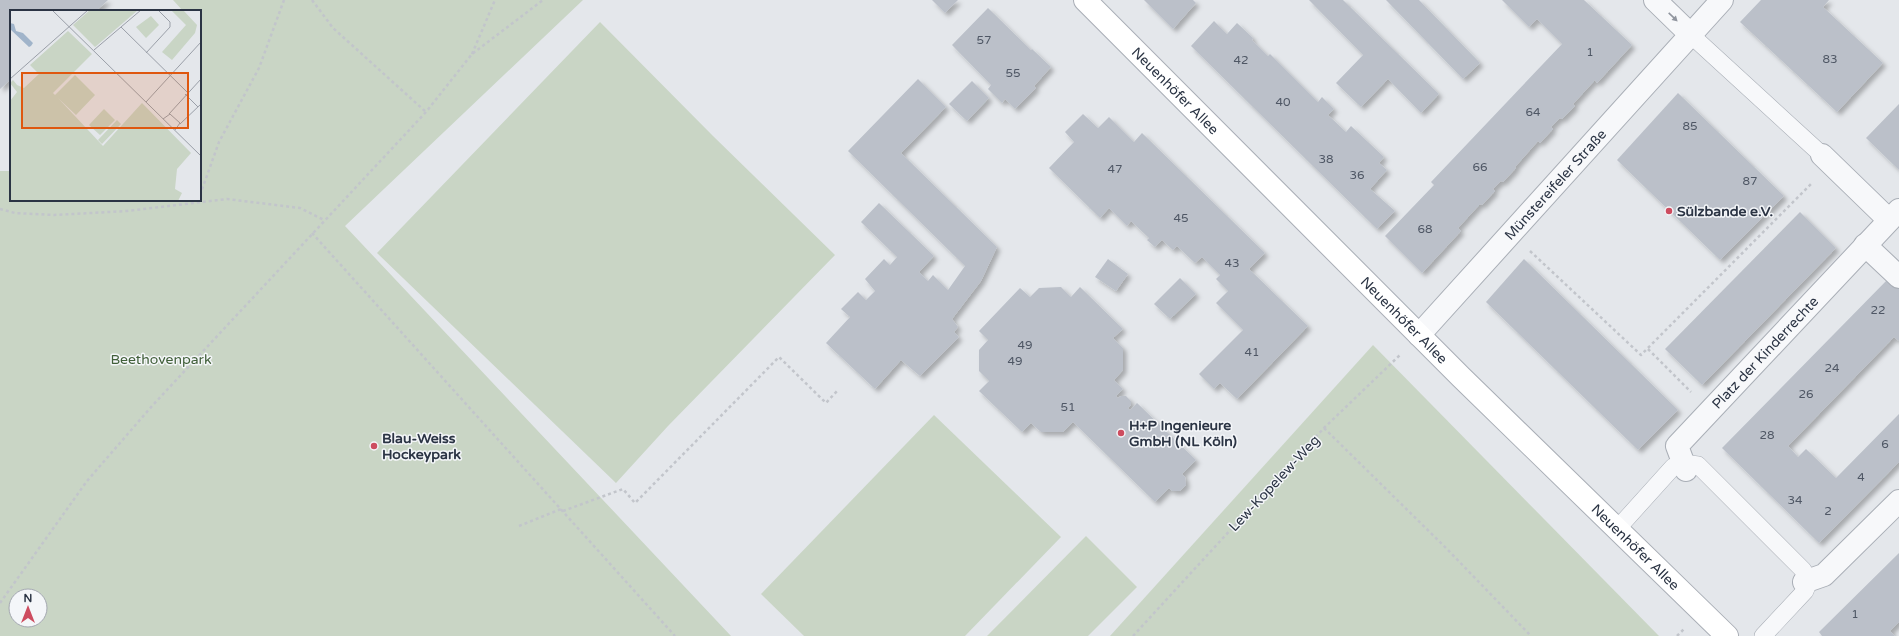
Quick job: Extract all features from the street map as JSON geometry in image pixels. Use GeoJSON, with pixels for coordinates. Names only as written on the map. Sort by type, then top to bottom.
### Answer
{"type":"FeatureCollection","features":[{"type":"Feature","properties":{"kind":"street","name":"Neuenhöfer Allee"},"geometry":{"type":"LineString","coordinates":[[1085,0],[1419,335],[1727,636]]}},
{"type":"Feature","properties":{"kind":"street"},"geometry":{"type":"LineString","coordinates":[[1655,0],[1691,35]]}},
{"type":"Feature","properties":{"kind":"street","name":"Münstereifeler Straße"},"geometry":{"type":"LineString","coordinates":[[1419,335],[1722,0]]}},
{"type":"Feature","properties":{"kind":"street"},"geometry":{"type":"LineString","coordinates":[[1822,155],[1894,215]]}},
{"type":"Feature","properties":{"kind":"street","name":"Platz der Kinderrechte"},"geometry":{"type":"LineString","coordinates":[[1684,466],[1677,446],[1894,215]]}},
{"type":"Feature","properties":{"kind":"street"},"geometry":{"type":"LineString","coordinates":[[1865,245],[1899,277]]}},
{"type":"Feature","properties":{"kind":"street"},"geometry":{"type":"LineString","coordinates":[[1806,582],[1824,576],[1899,501]]}},
{"type":"Feature","properties":{"kind":"lane"},"geometry":{"type":"LineString","coordinates":[[1691,35],[1822,155]]}},
{"type":"Feature","properties":{"kind":"lane"},"geometry":{"type":"LineString","coordinates":[[1618,528],[1673,467],[1698,465],[1803,570],[1806,582],[1805,590],[1763,636]]}},
{"type":"Feature","properties":{"kind":"path"},"geometry":{"type":"LineString","coordinates":[[201,192],[219,142],[259,68],[284,0]]}},
{"type":"Feature","properties":{"kind":"path"},"geometry":{"type":"LineString","coordinates":[[312,0],[333,28],[426,112]]}},
{"type":"Feature","properties":{"kind":"path"},"geometry":{"type":"LineString","coordinates":[[472,54],[494,0]]}},
{"type":"Feature","properties":{"kind":"path"},"geometry":{"type":"LineString","coordinates":[[0,603],[86,480],[152,406],[426,112],[472,54],[543,0]]}},
{"type":"Feature","properties":{"kind":"path"},"geometry":{"type":"LineString","coordinates":[[201,201],[228,199],[300,208],[324,220]]}},
{"type":"Feature","properties":{"kind":"path"},"geometry":{"type":"LineString","coordinates":[[0,209],[15,213],[54,215],[127,211],[198,201]]}},
{"type":"Feature","properties":{"kind":"path"},"geometry":{"type":"LineString","coordinates":[[1530,251],[1641,355],[1791,204]]}},
{"type":"Feature","properties":{"kind":"path"},"geometry":{"type":"LineString","coordinates":[[312,233],[675,636]]}},
{"type":"Feature","properties":{"kind":"path","name":"Lew-Kopelew-Weg"},"geometry":{"type":"LineString","coordinates":[[1133,636],[1324,428],[1419,335]]}},
{"type":"Feature","properties":{"kind":"path"},"geometry":{"type":"LineString","coordinates":[[1648,349],[1693,394]]}},
{"type":"Feature","properties":{"kind":"path"},"geometry":{"type":"LineString","coordinates":[[519,526],[623,489],[635,503],[779,357],[826,403],[837,391]]}},
{"type":"Feature","properties":{"kind":"path"},"geometry":{"type":"LineString","coordinates":[[1324,428],[1447,549],[1531,636]]}},
{"type":"Feature","properties":{"kind":"green space","name":"Beethovenpark"},"geometry":{"type":"Polygon","coordinates":[[[173,0],[583,0],[345,226],[731,636],[0,636],[0,171],[10,171],[10,201],[201,201],[201,10],[182,10],[173,0]]]}},
{"type":"Feature","properties":{"kind":"green space"},"geometry":{"type":"Polygon","coordinates":[[[600,22],[713,136],[835,255],[668,426],[616,483],[377,253],[600,22]]]}},
{"type":"Feature","properties":{"kind":"green space"},"geometry":{"type":"Polygon","coordinates":[[[1373,345],[1659,636],[1110,636],[1373,345]]]}},
{"type":"Feature","properties":{"kind":"green space"},"geometry":{"type":"Polygon","coordinates":[[[934,415],[1061,537],[965,636],[804,636],[761,594],[934,415]]]}},
{"type":"Feature","properties":{"kind":"green space"},"geometry":{"type":"Polygon","coordinates":[[[1086,536],[1137,587],[1088,636],[987,636],[1086,536]]]}},
{"type":"Feature","properties":{"kind":"building"},"geometry":{"type":"Polygon","coordinates":[[[0,0],[108,0],[97,10],[10,10],[10,80],[0,89],[0,0]]]}},
{"type":"Feature","properties":{"kind":"building"},"geometry":{"type":"Polygon","coordinates":[[[932,0],[958,0],[945,13],[932,0]]]}},
{"type":"Feature","properties":{"kind":"building"},"geometry":{"type":"Polygon","coordinates":[[[1144,0],[1193,0],[1196,3],[1173,29],[1144,0]]]}},
{"type":"Feature","properties":{"kind":"building"},"geometry":{"type":"Polygon","coordinates":[[[1309,0],[1343,0],[1439,94],[1421,113],[1388,79],[1361,107],[1336,83],[1363,55],[1309,0]]]}},
{"type":"Feature","properties":{"kind":"building"},"geometry":{"type":"Polygon","coordinates":[[[1386,0],[1419,0],[1480,63],[1463,79],[1386,0]]]}},
{"type":"Feature","properties":{"kind":"building"},"geometry":{"type":"Polygon","coordinates":[[[1502,0],[1584,0],[1632,45],[1597,83],[1595,80],[1573,104],[1575,106],[1562,119],[1560,118],[1551,127],[1553,129],[1540,143],[1538,141],[1503,182],[1501,181],[1493,189],[1495,191],[1482,205],[1480,204],[1458,228],[1461,231],[1422,273],[1385,236],[1434,185],[1431,182],[1562,44],[1537,19],[1529,27],[1502,0]]]}},
{"type":"Feature","properties":{"kind":"building"},"geometry":{"type":"Polygon","coordinates":[[[1761,0],[1829,0],[1823,7],[1883,63],[1837,112],[1740,22],[1761,0]]]}},
{"type":"Feature","properties":{"kind":"building"},"geometry":{"type":"Polygon","coordinates":[[[988,8],[1031,50],[1032,49],[1051,67],[1034,86],[1036,88],[1015,109],[1005,99],[1002,103],[988,89],[991,85],[952,45],[988,8]]]}},
{"type":"Feature","properties":{"kind":"building"},"geometry":{"type":"Polygon","coordinates":[[[1214,21],[1227,34],[1237,23],[1253,38],[1252,40],[1268,56],[1270,54],[1318,102],[1322,97],[1334,109],[1328,115],[1346,132],[1351,126],[1384,157],[1379,163],[1387,170],[1370,189],[1395,211],[1377,229],[1191,46],[1214,21]]]}},
{"type":"Feature","properties":{"kind":"building"},"geometry":{"type":"Polygon","coordinates":[[[918,79],[946,107],[901,153],[997,247],[981,281],[952,319],[958,327],[954,332],[959,337],[920,376],[901,360],[875,389],[826,343],[850,317],[841,309],[858,292],[866,300],[875,291],[865,279],[884,259],[890,265],[897,257],[861,222],[879,203],[934,256],[919,272],[928,281],[933,275],[948,290],[965,266],[848,151],[918,79]]]}},
{"type":"Feature","properties":{"kind":"building"},"geometry":{"type":"Polygon","coordinates":[[[972,81],[989,98],[967,121],[949,104],[972,81]]]}},
{"type":"Feature","properties":{"kind":"building"},"geometry":{"type":"Polygon","coordinates":[[[1678,93],[1784,196],[1720,260],[1617,160],[1678,93]]]}},
{"type":"Feature","properties":{"kind":"building"},"geometry":{"type":"Polygon","coordinates":[[[1899,104],[1899,170],[1866,138],[1899,104]]]}},
{"type":"Feature","properties":{"kind":"building"},"geometry":{"type":"Polygon","coordinates":[[[1083,114],[1098,128],[1109,117],[1134,142],[1142,133],[1265,253],[1249,269],[1308,326],[1237,399],[1220,383],[1214,389],[1199,374],[1243,330],[1216,303],[1228,291],[1216,279],[1220,275],[1202,257],[1195,263],[1177,246],[1173,250],[1162,240],[1155,247],[1147,240],[1149,238],[1131,221],[1127,226],[1109,208],[1100,218],[1049,168],[1074,142],[1065,132],[1083,114]]]}},
{"type":"Feature","properties":{"kind":"building"},"geometry":{"type":"Polygon","coordinates":[[[1800,212],[1836,248],[1702,385],[1665,349],[1800,212]]]}},
{"type":"Feature","properties":{"kind":"building"},"geometry":{"type":"Polygon","coordinates":[[[1108,259],[1128,274],[1116,291],[1095,277],[1108,259]]]}},
{"type":"Feature","properties":{"kind":"building"},"geometry":{"type":"Polygon","coordinates":[[[1524,259],[1678,410],[1638,450],[1486,302],[1524,259]]]}},
{"type":"Feature","properties":{"kind":"building"},"geometry":{"type":"Polygon","coordinates":[[[1180,278],[1196,294],[1170,319],[1154,304],[1180,278]]]}},
{"type":"Feature","properties":{"kind":"building"},"geometry":{"type":"Polygon","coordinates":[[[1889,278],[1899,287],[1899,341],[1894,337],[1788,446],[1798,457],[1806,449],[1836,478],[1899,414],[1899,462],[1819,543],[1722,448],[1889,278]]]}},
{"type":"Feature","properties":{"kind":"building"},"geometry":{"type":"Polygon","coordinates":[[[1061,287],[1071,297],[1080,287],[1123,329],[1113,338],[1123,348],[1123,370],[1114,380],[1123,389],[1116,396],[1118,398],[1121,396],[1126,396],[1131,401],[1131,405],[1128,408],[1130,410],[1137,403],[1196,460],[1182,474],[1185,477],[1186,485],[1180,491],[1172,491],[1169,488],[1155,502],[1073,422],[1063,432],[1041,432],[1031,423],[1022,432],[979,391],[989,381],[979,371],[979,350],[988,340],[979,331],[1020,288],[1030,297],[1039,288],[1061,287]]]}},
{"type":"Feature","properties":{"kind":"building"},"geometry":{"type":"Polygon","coordinates":[[[1899,553],[1899,622],[1890,631],[1895,636],[1822,636],[1819,632],[1899,553]]]}},
{"type":"Feature","properties":{"kind":"place","name":"Sülzbande e.V."},"geometry":{"type":"Point","coordinates":[1669,211]}},
{"type":"Feature","properties":{"kind":"place","name":"H+P Ingenieure GmbH (NL Köln)"},"geometry":{"type":"Point","coordinates":[1121,433]}},
{"type":"Feature","properties":{"kind":"place","name":"Blau-Weiss Hockeypark"},"geometry":{"type":"Point","coordinates":[374,446]}}]}
